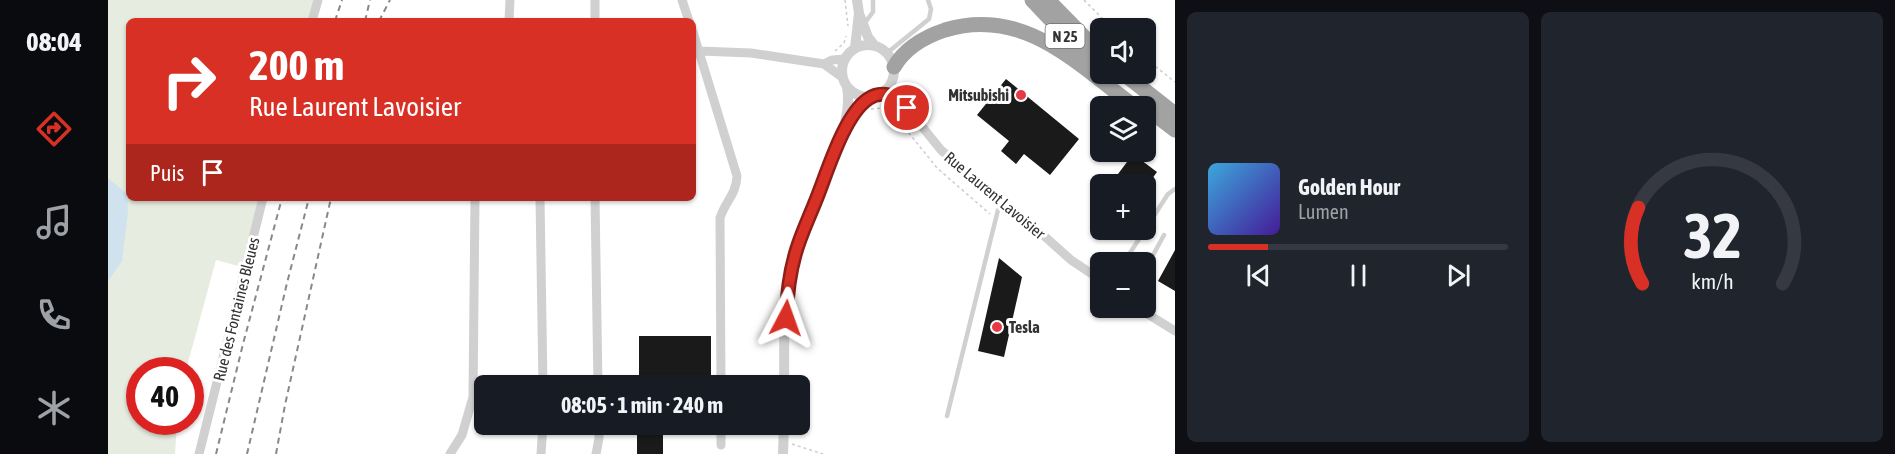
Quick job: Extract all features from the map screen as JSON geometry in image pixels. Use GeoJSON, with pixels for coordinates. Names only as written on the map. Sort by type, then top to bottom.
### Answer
{"type":"FeatureCollection","features":[{"type":"Feature","properties":{"kind":"highway","name":"N 25"},"geometry":{"type":"LineString","coordinates":[[1032,0],[1090,59]]}},
{"type":"Feature","properties":{"kind":"highway","name":"N 25"},"geometry":{"type":"LineString","coordinates":[[1048,0],[1090,43]]}},
{"type":"Feature","properties":{"kind":"highway"},"geometry":{"type":"LineString","coordinates":[[1061,0],[1090,33]]}},
{"type":"Feature","properties":{"kind":"highway"},"geometry":{"type":"LineString","coordinates":[[890,60],[935,34],[963,25],[984,23],[1005,26],[1047,41],[1121,96]]}},
{"type":"Feature","properties":{"kind":"highway"},"geometry":{"type":"LineString","coordinates":[[1117,84],[1132,96]]}},
{"type":"Feature","properties":{"kind":"highway"},"geometry":{"type":"LineString","coordinates":[[1137,84],[1175,114]]}},
{"type":"Feature","properties":{"kind":"highway"},"geometry":{"type":"LineString","coordinates":[[1156,115],[1175,130]]}},
{"type":"Feature","properties":{"kind":"highway"},"geometry":{"type":"LineString","coordinates":[[1156,122],[1175,135]]}},
{"type":"Feature","properties":{"kind":"street"},"geometry":{"type":"LineString","coordinates":[[313,18],[318,0]]}},
{"type":"Feature","properties":{"kind":"street"},"geometry":{"type":"LineString","coordinates":[[510,0],[510,18]]}},
{"type":"Feature","properties":{"kind":"street"},"geometry":{"type":"LineString","coordinates":[[595,0],[595,18]]}},
{"type":"Feature","properties":{"kind":"street"},"geometry":{"type":"LineString","coordinates":[[682,0],[688,18]]}},
{"type":"Feature","properties":{"kind":"street"},"geometry":{"type":"LineString","coordinates":[[855,48],[859,13],[857,0]]}},
{"type":"Feature","properties":{"kind":"street"},"geometry":{"type":"LineString","coordinates":[[859,13],[868,37],[890,60],[893,78],[882,94]]}},
{"type":"Feature","properties":{"kind":"street"},"geometry":{"type":"LineString","coordinates":[[696,40],[737,176],[736,190],[724,205],[720,218],[721,375]]}},
{"type":"Feature","properties":{"kind":"street"},"geometry":{"type":"LineString","coordinates":[[784,375],[789,279],[795,254],[848,114],[849,97],[842,71],[845,59],[855,48],[865,45],[875,46]]}},
{"type":"Feature","properties":{"kind":"street"},"geometry":{"type":"LineString","coordinates":[[700,51],[752,53],[824,64],[860,97],[869,98],[882,94],[900,98]]}},
{"type":"Feature","properties":{"kind":"street"},"geometry":{"type":"LineString","coordinates":[[824,64],[832,60],[845,59]]}},
{"type":"Feature","properties":{"kind":"street","name":"Rue Laurent Lavoisier"},"geometry":{"type":"LineString","coordinates":[[891,84],[941,150],[1071,260],[1090,273]]}},
{"type":"Feature","properties":{"kind":"street"},"geometry":{"type":"LineString","coordinates":[[841,135],[858,109],[869,98]]}},
{"type":"Feature","properties":{"kind":"street","name":"Rue des Fontaines Bleues"},"geometry":{"type":"LineString","coordinates":[[199,454],[262,201]]}},
{"type":"Feature","properties":{"kind":"street"},"geometry":{"type":"LineString","coordinates":[[450,454],[462,435],[473,397],[475,201]]}},
{"type":"Feature","properties":{"kind":"street"},"geometry":{"type":"LineString","coordinates":[[540,201],[543,375]]}},
{"type":"Feature","properties":{"kind":"street"},"geometry":{"type":"LineString","coordinates":[[595,201],[598,375]]}},
{"type":"Feature","properties":{"kind":"street"},"geometry":{"type":"LineString","coordinates":[[1154,318],[1175,331]]}},
{"type":"Feature","properties":{"kind":"street"},"geometry":{"type":"LineString","coordinates":[[541,454],[542,435]]}},
{"type":"Feature","properties":{"kind":"street"},"geometry":{"type":"LineString","coordinates":[[596,454],[599,435]]}},
{"type":"Feature","properties":{"kind":"street"},"geometry":{"type":"LineString","coordinates":[[721,435],[721,445]]}},
{"type":"Feature","properties":{"kind":"street"},"geometry":{"type":"LineString","coordinates":[[783,435],[783,454]]}},
{"type":"Feature","properties":{"kind":"lane"},"geometry":{"type":"LineString","coordinates":[[864,24],[873,12],[873,0]]}},
{"type":"Feature","properties":{"kind":"lane"},"geometry":{"type":"LineString","coordinates":[[890,60],[929,19],[932,9],[928,0]]}},
{"type":"Feature","properties":{"kind":"lane"},"geometry":{"type":"LineString","coordinates":[[1156,212],[1168,194],[1175,189]]}},
{"type":"Feature","properties":{"kind":"lane"},"geometry":{"type":"LineString","coordinates":[[947,416],[998,210],[1005,203]]}},
{"type":"Feature","properties":{"kind":"lane"},"geometry":{"type":"LineString","coordinates":[[1155,252],[1164,235]]}},
{"type":"Feature","properties":{"kind":"path"},"geometry":{"type":"LineString","coordinates":[[1084,0],[1102,18]]}},
{"type":"Feature","properties":{"kind":"path"},"geometry":{"type":"LineString","coordinates":[[1156,67],[1175,82]]}},
{"type":"Feature","properties":{"kind":"path"},"geometry":{"type":"LineString","coordinates":[[858,109],[884,108],[895,116],[937,168],[996,218]]}},
{"type":"Feature","properties":{"kind":"path"},"geometry":{"type":"LineString","coordinates":[[783,440],[823,454]]}},
{"type":"Feature","properties":{"kind":"shaded area"},"geometry":{"type":"Polygon","coordinates":[[[108,0],[318,0],[313,18],[126,18],[126,201],[262,201],[246,268],[216,260],[190,357],[126,357],[126,435],[176,435],[175,454],[108,454],[108,0]]]}},
{"type":"Feature","properties":{"kind":"water"},"geometry":{"type":"Polygon","coordinates":[[[108,178],[126,193],[128,212],[122,261],[108,281],[108,178]]]}},
{"type":"Feature","properties":{"kind":"building"},"geometry":{"type":"Polygon","coordinates":[[[1006,79],[1079,139],[1050,175],[1024,154],[1016,164],[1001,151],[1009,141],[977,115],[1006,79]]]}},
{"type":"Feature","properties":{"kind":"building"},"geometry":{"type":"Polygon","coordinates":[[[1127,162],[1144,162],[1157,172],[1156,174],[1118,174],[1127,162]]]}},
{"type":"Feature","properties":{"kind":"building"},"geometry":{"type":"Polygon","coordinates":[[[1175,250],[1175,291],[1158,281],[1175,250]]]}},
{"type":"Feature","properties":{"kind":"building","name":"Tesla"},"geometry":{"type":"Polygon","coordinates":[[[999,258],[1022,277],[1004,357],[978,351],[999,258]]]}},
{"type":"Feature","properties":{"kind":"building"},"geometry":{"type":"Polygon","coordinates":[[[639,336],[711,336],[711,375],[639,375],[639,336]]]}},
{"type":"Feature","properties":{"kind":"building"},"geometry":{"type":"Polygon","coordinates":[[[637,435],[663,435],[663,454],[637,454],[637,435]]]}},
{"type":"Feature","properties":{"kind":"railway"},"geometry":{"type":"LineString","coordinates":[[336,18],[342,0]]}},
{"type":"Feature","properties":{"kind":"railway"},"geometry":{"type":"LineString","coordinates":[[366,18],[370,0]]}},
{"type":"Feature","properties":{"kind":"railway"},"geometry":{"type":"LineString","coordinates":[[381,18],[390,0]]}},
{"type":"Feature","properties":{"kind":"railway"},"geometry":{"type":"LineString","coordinates":[[216,454],[281,201]]}},
{"type":"Feature","properties":{"kind":"railway"},"geometry":{"type":"LineString","coordinates":[[247,454],[308,201]]}},
{"type":"Feature","properties":{"kind":"railway"},"geometry":{"type":"LineString","coordinates":[[276,454],[330,201]]}},
{"type":"Feature","properties":{"kind":"place","name":"Mitsubishi"},"geometry":{"type":"Point","coordinates":[1021,95]}},
{"type":"Feature","properties":{"kind":"place","name":"Tesla"},"geometry":{"type":"Point","coordinates":[997,327]}},
{"type":"Feature","properties":{"kind":"route"},"geometry":{"type":"LineString","coordinates":[[786,318],[789,279],[795,254],[841,135],[858,109],[869,98],[882,94],[900,98],[907,108]]}}]}
